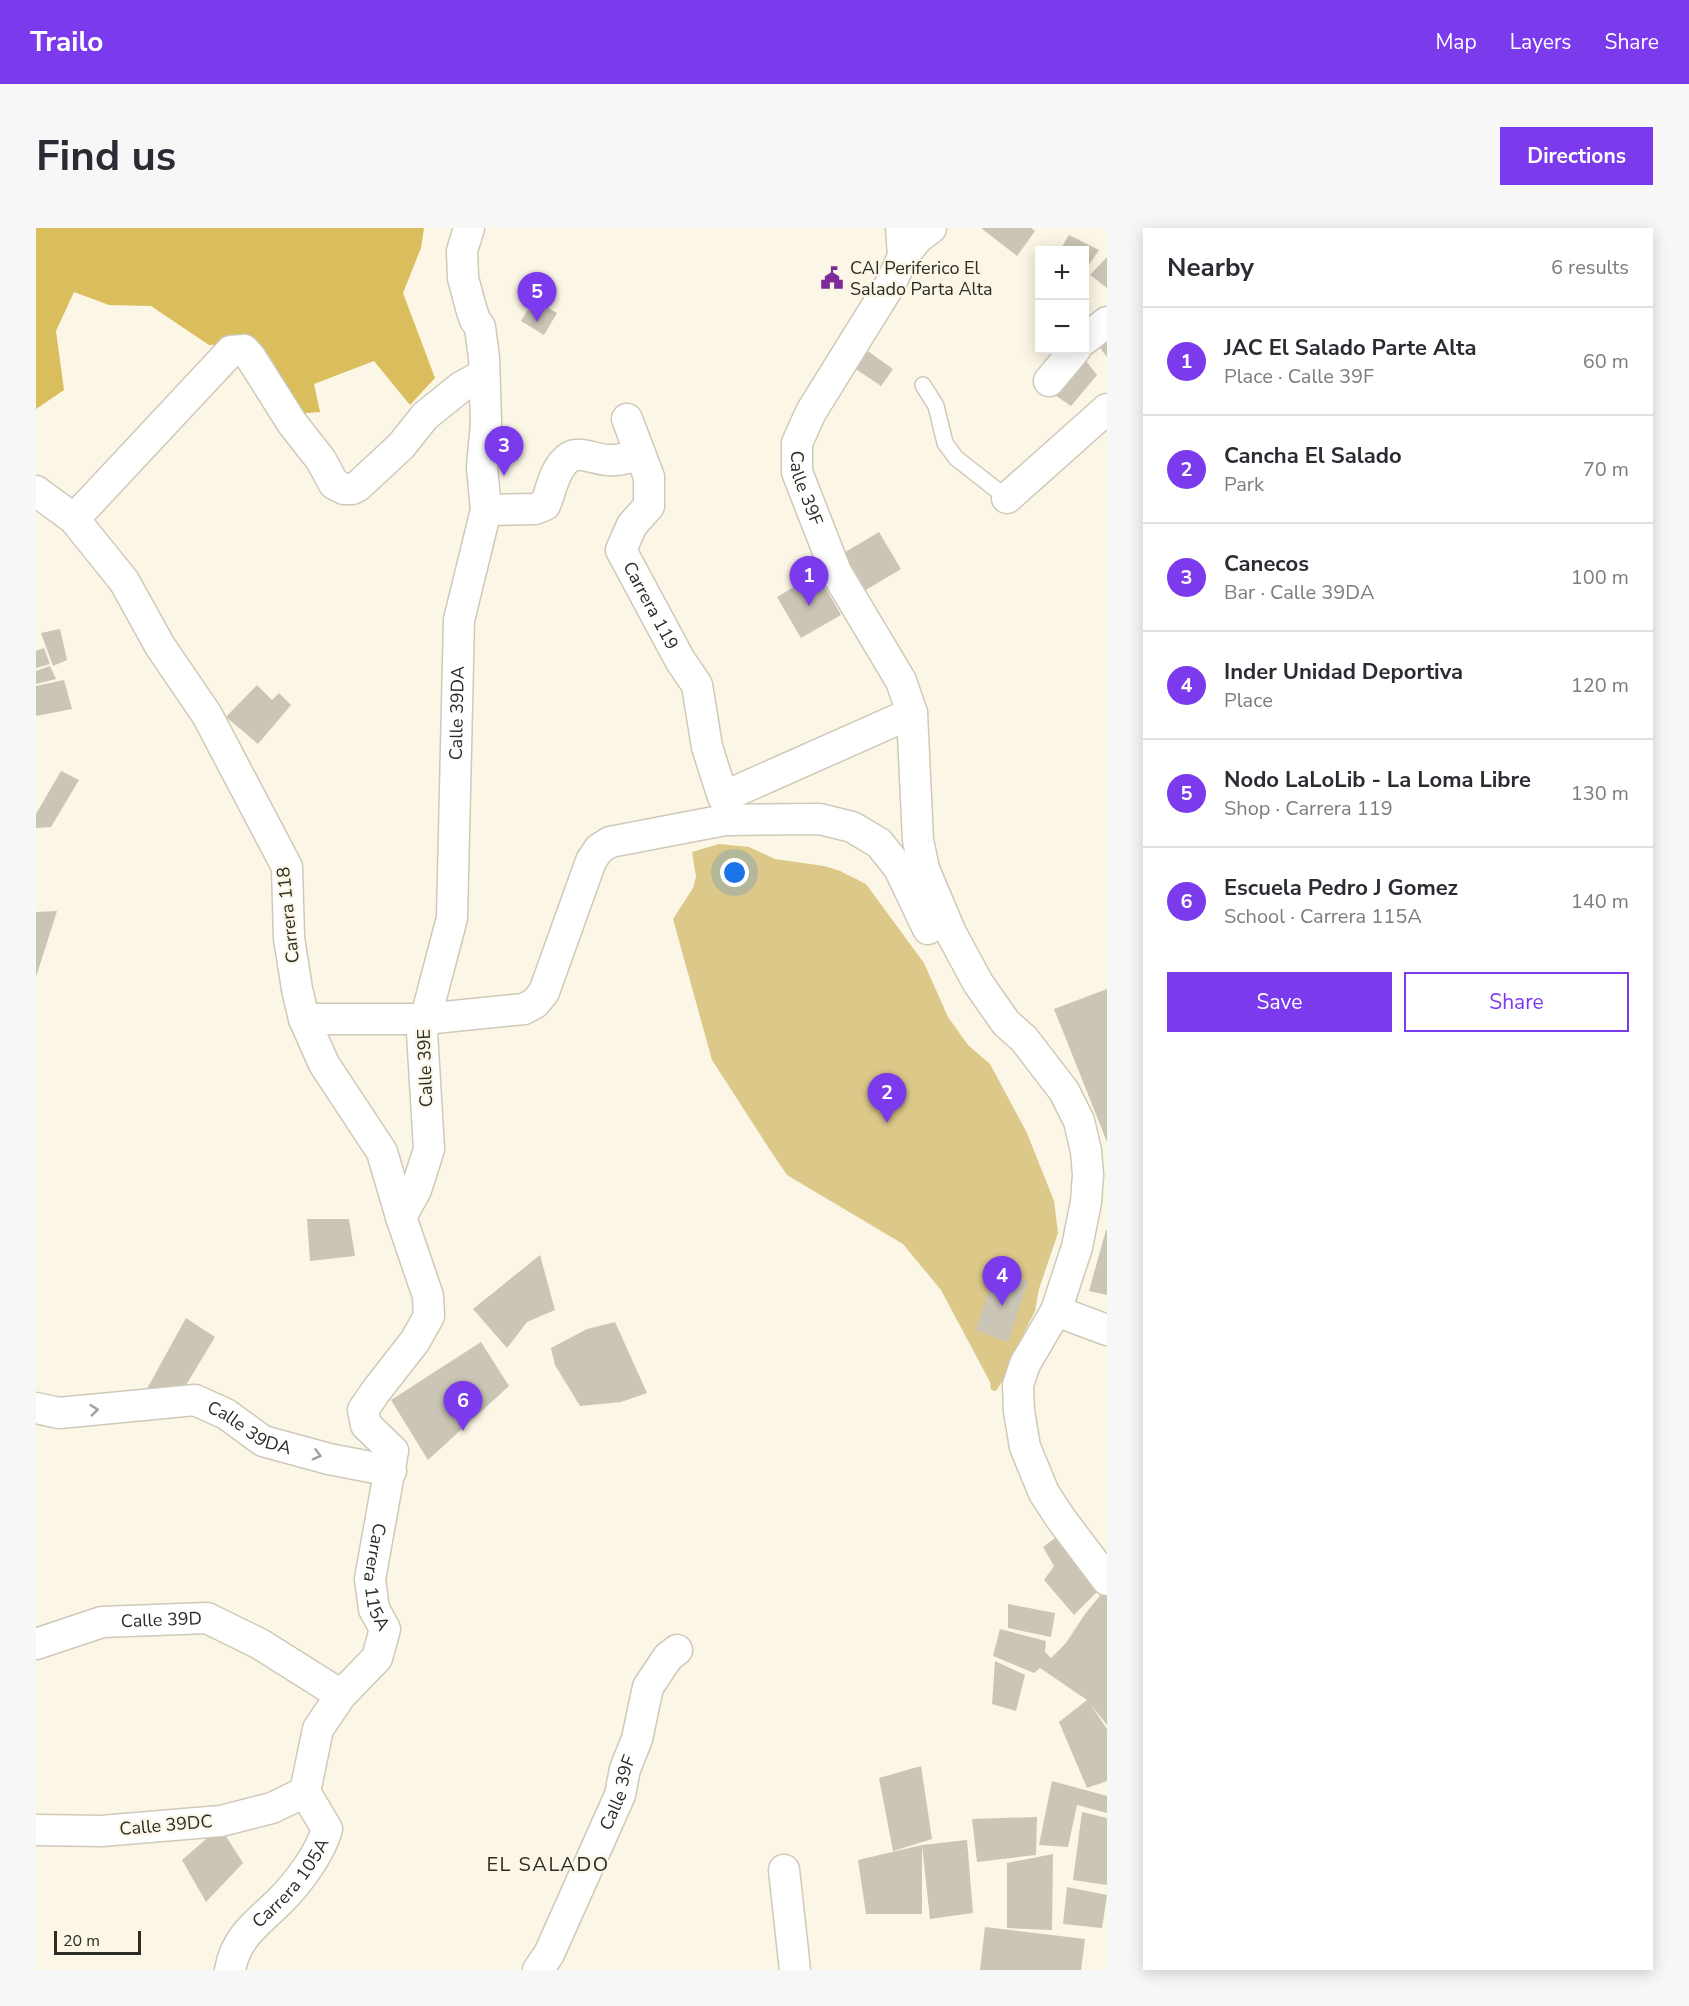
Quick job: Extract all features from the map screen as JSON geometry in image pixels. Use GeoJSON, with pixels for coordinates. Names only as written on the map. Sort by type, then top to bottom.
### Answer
{"type":"FeatureCollection","features":[{"type":"Feature","properties":{"kind":"street","name":"Calle 39F"},"geometry":{"type":"LineString","coordinates":[[931,228],[918,238],[902,242],[891,283],[811,412],[797,443],[796,472],[836,572],[901,681],[912,713],[918,840],[924,869],[951,933],[978,983],[1006,1023]]}},
{"type":"Feature","properties":{"kind":"street","name":"Calle 39DA"},"geometry":{"type":"LineString","coordinates":[[452,918],[459,620],[486,510],[482,467],[486,423],[484,358],[480,327],[475,320],[463,278],[462,251],[466,230]]}},
{"type":"Feature","properties":{"kind":"street"},"geometry":{"type":"LineString","coordinates":[[1089,336],[1107,322]]}},
{"type":"Feature","properties":{"kind":"street"},"geometry":{"type":"LineString","coordinates":[[74,519],[231,351],[244,350],[251,358],[292,423],[321,460],[334,484],[344,489],[352,489],[364,481],[401,446],[425,416],[461,387],[483,375]]}},
{"type":"Feature","properties":{"kind":"street"},"geometry":{"type":"LineString","coordinates":[[1049,381],[1072,354]]}},
{"type":"Feature","properties":{"kind":"street"},"geometry":{"type":"LineString","coordinates":[[1007,498],[1107,408]]}},
{"type":"Feature","properties":{"kind":"street","name":"Carrera 119"},"geometry":{"type":"LineString","coordinates":[[627,419],[649,477],[649,506],[632,525],[621,550],[680,660],[697,685],[707,747],[723,797],[912,713]]}},
{"type":"Feature","properties":{"kind":"street"},"geometry":{"type":"LineString","coordinates":[[486,510],[535,509],[545,505],[554,478],[564,461],[573,455],[586,454],[605,460],[624,460],[640,453]]}},
{"type":"Feature","properties":{"kind":"street","name":"Carrera 118"},"geometry":{"type":"LineString","coordinates":[[36,491],[74,519],[124,581],[160,646],[207,715],[287,867],[289,938],[304,1018],[324,1064],[382,1152],[428,1296],[429,1316]]}},
{"type":"Feature","properties":{"kind":"street"},"geometry":{"type":"LineString","coordinates":[[304,1018],[424,1019],[524,1009],[535,1003],[544,992],[591,861],[599,849],[610,842],[724,820],[820,819],[852,827],[879,843],[899,868],[954,982],[963,993],[1006,1023],[1024,1039],[1064,1091],[1079,1121],[1086,1151],[1088,1175],[1086,1202],[1077,1247],[1056,1311],[1025,1364],[1018,1384],[1019,1411],[1025,1447],[1044,1493],[1107,1580]]}},
{"type":"Feature","properties":{"kind":"street","name":"Calle 39E"},"geometry":{"type":"LineString","coordinates":[[401,1217],[416,1190],[429,1149],[422,1032],[452,918]]}},
{"type":"Feature","properties":{"kind":"street"},"geometry":{"type":"LineString","coordinates":[[1056,1311],[1107,1330]]}},
{"type":"Feature","properties":{"kind":"street","name":"Carrera 115A"},"geometry":{"type":"LineString","coordinates":[[299,1796],[318,1729],[341,1695],[376,1658],[385,1629],[374,1609],[370,1579],[393,1451],[366,1425],[363,1410],[415,1341],[429,1316]]}},
{"type":"Feature","properties":{"kind":"street","name":"Calle 39DA"},"geometry":{"type":"LineString","coordinates":[[36,1408],[59,1413],[195,1400],[226,1414],[263,1441],[329,1459],[390,1471]]}},
{"type":"Feature","properties":{"kind":"street","name":"Calle 39D"},"geometry":{"type":"LineString","coordinates":[[36,1644],[102,1622],[207,1618],[260,1644],[341,1695]]}},
{"type":"Feature","properties":{"kind":"street","name":"Calle 39F"},"geometry":{"type":"LineString","coordinates":[[538,1970],[549,1954],[620,1796],[626,1769],[637,1738],[648,1687],[669,1657],[677,1650]]}},
{"type":"Feature","properties":{"kind":"street","name":"Calle 39DC"},"geometry":{"type":"LineString","coordinates":[[36,1830],[101,1831],[221,1821],[272,1808],[299,1796]]}},
{"type":"Feature","properties":{"kind":"street","name":"Carrera 105A"},"geometry":{"type":"LineString","coordinates":[[230,1970],[232,1957],[242,1936],[283,1898],[323,1842],[327,1829],[299,1796]]}},
{"type":"Feature","properties":{"kind":"street"},"geometry":{"type":"LineString","coordinates":[[784,1870],[795,1970]]}},
{"type":"Feature","properties":{"kind":"lane"},"geometry":{"type":"LineString","coordinates":[[923,385],[936,406],[945,443],[956,458],[1007,498]]}},
{"type":"Feature","properties":{"kind":"shaded area"},"geometry":{"type":"Polygon","coordinates":[[[36,228],[424,228],[421,248],[403,293],[435,378],[410,405],[374,361],[314,384],[320,412],[294,414],[249,343],[209,345],[151,306],[109,305],[74,292],[56,331],[64,390],[36,409],[36,228]]]}},
{"type":"Feature","properties":{"kind":"shaded area"},"geometry":{"type":"Polygon","coordinates":[[[719,844],[749,847],[775,859],[824,866],[866,884],[924,963],[948,1017],[968,1045],[990,1064],[1027,1133],[1054,1201],[1058,1233],[1039,1289],[1035,1311],[1007,1374],[996,1391],[991,1390],[990,1382],[941,1290],[903,1244],[787,1175],[712,1060],[673,919],[693,888],[696,877],[692,852],[719,844]]]}},
{"type":"Feature","properties":{"kind":"building"},"geometry":{"type":"Polygon","coordinates":[[[981,228],[1031,228],[1035,231],[1017,256],[981,228]]]}},
{"type":"Feature","properties":{"kind":"building"},"geometry":{"type":"Polygon","coordinates":[[[1069,235],[1099,250],[1089,265],[1089,246],[1062,246],[1069,235]]]}},
{"type":"Feature","properties":{"kind":"building"},"geometry":{"type":"Polygon","coordinates":[[[1107,257],[1107,288],[1090,275],[1107,257]]]}},
{"type":"Feature","properties":{"kind":"building"},"geometry":{"type":"Polygon","coordinates":[[[534,300],[557,313],[544,335],[521,321],[534,300]]]}},
{"type":"Feature","properties":{"kind":"building"},"geometry":{"type":"Polygon","coordinates":[[[1107,330],[1107,357],[1093,339],[1107,330]]]}},
{"type":"Feature","properties":{"kind":"building"},"geometry":{"type":"Polygon","coordinates":[[[862,347],[893,369],[881,386],[850,365],[862,347]]]}},
{"type":"Feature","properties":{"kind":"building"},"geometry":{"type":"Polygon","coordinates":[[[1086,361],[1097,375],[1071,406],[1052,393],[1086,361]]]}},
{"type":"Feature","properties":{"kind":"building"},"geometry":{"type":"Polygon","coordinates":[[[879,532],[901,569],[859,594],[837,557],[879,532]]]}},
{"type":"Feature","properties":{"kind":"building"},"geometry":{"type":"Polygon","coordinates":[[[817,573],[841,615],[801,638],[777,597],[817,573]]]}},
{"type":"Feature","properties":{"kind":"building"},"geometry":{"type":"Polygon","coordinates":[[[60,629],[67,660],[53,666],[41,633],[60,629]]]}},
{"type":"Feature","properties":{"kind":"building"},"geometry":{"type":"Polygon","coordinates":[[[44,648],[50,664],[36,668],[36,651],[44,648]]]}},
{"type":"Feature","properties":{"kind":"building"},"geometry":{"type":"Polygon","coordinates":[[[50,666],[56,679],[36,684],[36,671],[50,666]]]}},
{"type":"Feature","properties":{"kind":"building"},"geometry":{"type":"Polygon","coordinates":[[[64,680],[72,709],[36,716],[36,686],[64,680]]]}},
{"type":"Feature","properties":{"kind":"building"},"geometry":{"type":"Polygon","coordinates":[[[257,685],[272,700],[279,693],[291,705],[258,744],[226,717],[257,685]]]}},
{"type":"Feature","properties":{"kind":"building"},"geometry":{"type":"Polygon","coordinates":[[[61,771],[79,780],[51,827],[36,828],[36,814],[61,771]]]}},
{"type":"Feature","properties":{"kind":"building"},"geometry":{"type":"Polygon","coordinates":[[[57,911],[36,977],[36,912],[57,911]]]}},
{"type":"Feature","properties":{"kind":"building"},"geometry":{"type":"Polygon","coordinates":[[[1107,989],[1107,1142],[1054,1009],[1107,989]]]}},
{"type":"Feature","properties":{"kind":"building"},"geometry":{"type":"Polygon","coordinates":[[[307,1219],[349,1219],[355,1256],[310,1261],[307,1219]]]}},
{"type":"Feature","properties":{"kind":"building"},"geometry":{"type":"Polygon","coordinates":[[[1107,1230],[1107,1295],[1089,1291],[1107,1230]]]}},
{"type":"Feature","properties":{"kind":"building"},"geometry":{"type":"Polygon","coordinates":[[[540,1255],[555,1310],[527,1322],[507,1348],[473,1309],[540,1255]]]}},
{"type":"Feature","properties":{"kind":"building"},"geometry":{"type":"Polygon","coordinates":[[[996,1268],[1028,1281],[1008,1342],[976,1330],[996,1268]]]}},
{"type":"Feature","properties":{"kind":"building"},"geometry":{"type":"Polygon","coordinates":[[[186,1318],[215,1337],[183,1390],[143,1396],[186,1318]]]}},
{"type":"Feature","properties":{"kind":"building"},"geometry":{"type":"Polygon","coordinates":[[[615,1322],[647,1393],[621,1402],[580,1406],[555,1365],[551,1348],[587,1329],[615,1322]]]}},
{"type":"Feature","properties":{"kind":"building"},"geometry":{"type":"Polygon","coordinates":[[[481,1342],[509,1386],[428,1460],[391,1400],[481,1342]]]}},
{"type":"Feature","properties":{"kind":"building"},"geometry":{"type":"Polygon","coordinates":[[[1063,1532],[1103,1586],[1074,1615],[1044,1580],[1054,1566],[1043,1547],[1063,1532]]]}},
{"type":"Feature","properties":{"kind":"building"},"geometry":{"type":"Polygon","coordinates":[[[1107,1587],[1107,1725],[1091,1705],[1107,1729],[1107,1781],[1087,1788],[1059,1722],[1087,1700],[1040,1668],[1034,1673],[993,1656],[1000,1629],[1046,1641],[1045,1652],[1051,1658],[1066,1643],[1085,1614],[1107,1587]]]}},
{"type":"Feature","properties":{"kind":"building"},"geometry":{"type":"Polygon","coordinates":[[[1008,1604],[1055,1613],[1051,1637],[1008,1628],[1008,1604]]]}},
{"type":"Feature","properties":{"kind":"building"},"geometry":{"type":"Polygon","coordinates":[[[995,1661],[1025,1675],[1016,1711],[992,1704],[995,1661]]]}},
{"type":"Feature","properties":{"kind":"building"},"geometry":{"type":"Polygon","coordinates":[[[921,1766],[932,1839],[893,1851],[879,1778],[921,1766]]]}},
{"type":"Feature","properties":{"kind":"building"},"geometry":{"type":"Polygon","coordinates":[[[1052,1781],[1107,1796],[1107,1813],[1077,1805],[1068,1847],[1039,1845],[1052,1781]]]}},
{"type":"Feature","properties":{"kind":"building"},"geometry":{"type":"Polygon","coordinates":[[[1082,1812],[1107,1818],[1107,1885],[1073,1880],[1082,1812]]]}},
{"type":"Feature","properties":{"kind":"building"},"geometry":{"type":"Polygon","coordinates":[[[1037,1817],[1036,1855],[977,1862],[972,1819],[1037,1817]]]}},
{"type":"Feature","properties":{"kind":"building"},"geometry":{"type":"Polygon","coordinates":[[[220,1827],[243,1863],[206,1902],[182,1860],[220,1827]]]}},
{"type":"Feature","properties":{"kind":"building"},"geometry":{"type":"Polygon","coordinates":[[[967,1840],[973,1913],[930,1919],[922,1845],[967,1840]]]}},
{"type":"Feature","properties":{"kind":"building"},"geometry":{"type":"Polygon","coordinates":[[[922,1845],[922,1914],[866,1914],[858,1860],[922,1845]]]}},
{"type":"Feature","properties":{"kind":"building"},"geometry":{"type":"Polygon","coordinates":[[[1053,1854],[1052,1930],[1007,1928],[1007,1863],[1053,1854]]]}},
{"type":"Feature","properties":{"kind":"building"},"geometry":{"type":"Polygon","coordinates":[[[1067,1887],[1107,1895],[1102,1928],[1063,1924],[1067,1887]]]}},
{"type":"Feature","properties":{"kind":"building"},"geometry":{"type":"Polygon","coordinates":[[[985,1927],[1085,1939],[1081,1970],[980,1970],[985,1927]]]}},
{"type":"Feature","properties":{"kind":"place","name":"CAI Periferico El Salado Parta Alta"},"geometry":{"type":"Point","coordinates":[832,278]}},
{"type":"Feature","properties":{"kind":"place","name":"Nodo LaLoLib - La Loma Libre"},"geometry":{"type":"Point","coordinates":[537,322]}},
{"type":"Feature","properties":{"kind":"place","name":"Canecos"},"geometry":{"type":"Point","coordinates":[504,476]}},
{"type":"Feature","properties":{"kind":"place","name":"JAC El Salado Parte Alta"},"geometry":{"type":"Point","coordinates":[809,606]}},
{"type":"Feature","properties":{"kind":"place","name":"Cancha El Salado"},"geometry":{"type":"Point","coordinates":[887,1123]}},
{"type":"Feature","properties":{"kind":"place","name":"Inder Unidad Deportiva"},"geometry":{"type":"Point","coordinates":[1002,1306]}},
{"type":"Feature","properties":{"kind":"place","name":"Escuela Pedro J Gomez"},"geometry":{"type":"Point","coordinates":[463,1431]}},
{"type":"Feature","properties":{"kind":"district","name":"EL SALADO"},"geometry":{"type":"Point","coordinates":[548,1864]}}]}
